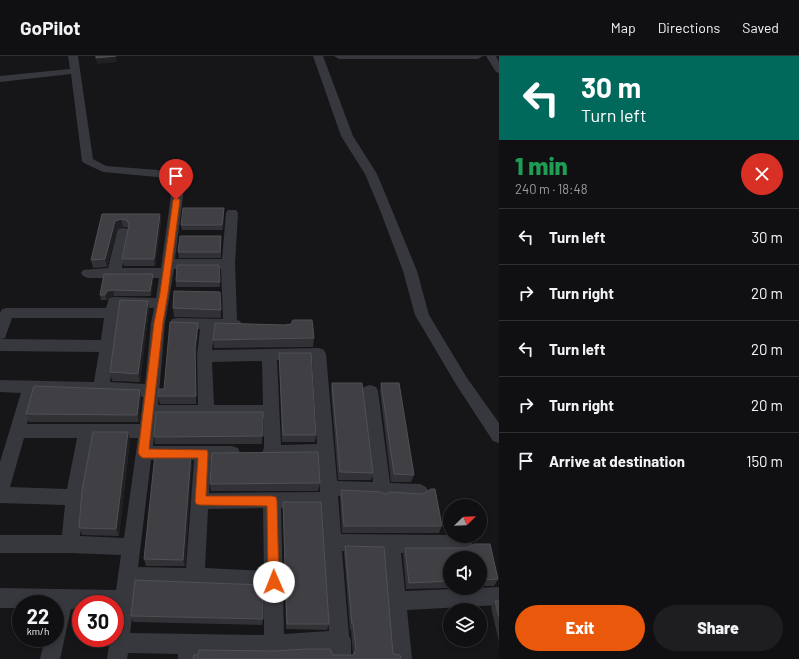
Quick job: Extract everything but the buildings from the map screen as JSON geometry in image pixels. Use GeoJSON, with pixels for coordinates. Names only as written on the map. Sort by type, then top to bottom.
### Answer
{"type":"FeatureCollection","features":[{"type":"Feature","properties":{"kind":"street"},"geometry":{"type":"LineString","coordinates":[[73,56],[88,161],[103,169],[159,174],[173,179],[178,188],[179,236],[167,268],[158,323],[152,391],[124,600]]}},
{"type":"Feature","properties":{"kind":"street"},"geometry":{"type":"LineString","coordinates":[[318,56],[347,136],[371,174],[386,210],[410,272],[422,315],[462,382],[499,436]]}},
{"type":"Feature","properties":{"kind":"street"},"geometry":{"type":"LineString","coordinates":[[339,56],[478,56]]}},
{"type":"Feature","properties":{"kind":"street"},"geometry":{"type":"LineString","coordinates":[[491,56],[499,70]]}},
{"type":"Feature","properties":{"kind":"street"},"geometry":{"type":"LineString","coordinates":[[0,79],[75,71]]}},
{"type":"Feature","properties":{"kind":"street"},"geometry":{"type":"LineString","coordinates":[[230,325],[228,264],[232,213]]}},
{"type":"Feature","properties":{"kind":"street"},"geometry":{"type":"LineString","coordinates":[[114,272],[123,232]]}},
{"type":"Feature","properties":{"kind":"street"},"geometry":{"type":"LineString","coordinates":[[215,236],[229,236]]}},
{"type":"Feature","properties":{"kind":"street"},"geometry":{"type":"LineString","coordinates":[[88,273],[228,264]]}},
{"type":"Feature","properties":{"kind":"street"},"geometry":{"type":"LineString","coordinates":[[101,388],[111,313],[114,302],[163,298],[180,293]]}},
{"type":"Feature","properties":{"kind":"street"},"geometry":{"type":"LineString","coordinates":[[212,293],[228,294]]}},
{"type":"Feature","properties":{"kind":"street"},"geometry":{"type":"LineString","coordinates":[[0,334],[7,313],[111,313]]}},
{"type":"Feature","properties":{"kind":"street"},"geometry":{"type":"LineString","coordinates":[[158,323],[246,325]]}},
{"type":"Feature","properties":{"kind":"street"},"geometry":{"type":"LineString","coordinates":[[206,410],[204,356],[208,324]]}},
{"type":"Feature","properties":{"kind":"street"},"geometry":{"type":"LineString","coordinates":[[0,345],[107,346]]}},
{"type":"Feature","properties":{"kind":"street"},"geometry":{"type":"LineString","coordinates":[[118,651],[188,651],[274,645],[341,650],[319,354],[204,356]]}},
{"type":"Feature","properties":{"kind":"street"},"geometry":{"type":"LineString","coordinates":[[260,453],[270,411],[269,355]]}},
{"type":"Feature","properties":{"kind":"street"},"geometry":{"type":"LineString","coordinates":[[0,386],[101,388],[152,391]]}},
{"type":"Feature","properties":{"kind":"street"},"geometry":{"type":"LineString","coordinates":[[0,490],[30,387]]}},
{"type":"Feature","properties":{"kind":"street"},"geometry":{"type":"LineString","coordinates":[[370,391],[383,492]]}},
{"type":"Feature","properties":{"kind":"street"},"geometry":{"type":"LineString","coordinates":[[149,412],[206,410],[270,411]]}},
{"type":"Feature","properties":{"kind":"street"},"geometry":{"type":"LineString","coordinates":[[18,431],[146,431]]}},
{"type":"Feature","properties":{"kind":"street"},"geometry":{"type":"LineString","coordinates":[[70,544],[74,497],[87,431]]}},
{"type":"Feature","properties":{"kind":"street"},"geometry":{"type":"LineString","coordinates":[[143,453],[260,453],[326,451]]}},
{"type":"Feature","properties":{"kind":"street"},"geometry":{"type":"LineString","coordinates":[[195,577],[203,453]]}},
{"type":"Feature","properties":{"kind":"street"},"geometry":{"type":"LineString","coordinates":[[200,501],[272,501],[329,494],[420,492]]}},
{"type":"Feature","properties":{"kind":"street"},"geometry":{"type":"LineString","coordinates":[[0,495],[74,497]]}},
{"type":"Feature","properties":{"kind":"street"},"geometry":{"type":"LineString","coordinates":[[272,501],[274,645]]}},
{"type":"Feature","properties":{"kind":"street"},"geometry":{"type":"LineString","coordinates":[[333,542],[463,544]]}},
{"type":"Feature","properties":{"kind":"street"},"geometry":{"type":"LineString","coordinates":[[0,544],[70,544],[131,547]]}},
{"type":"Feature","properties":{"kind":"street"},"geometry":{"type":"LineString","coordinates":[[391,544],[402,659]]}},
{"type":"Feature","properties":{"kind":"street"},"geometry":{"type":"LineString","coordinates":[[127,576],[195,577],[274,582]]}},
{"type":"Feature","properties":{"kind":"street"},"geometry":{"type":"LineString","coordinates":[[396,601],[499,596]]}},
{"type":"Feature","properties":{"kind":"street"},"geometry":{"type":"LineString","coordinates":[[0,598],[12,598]]}},
{"type":"Feature","properties":{"kind":"street"},"geometry":{"type":"LineString","coordinates":[[50,659],[53,647]]}},
{"type":"Feature","properties":{"kind":"route"},"geometry":{"type":"LineString","coordinates":[[176,200],[164,293],[158,323],[152,391],[143,453],[203,453],[200,501],[272,501],[274,582]]}}]}
